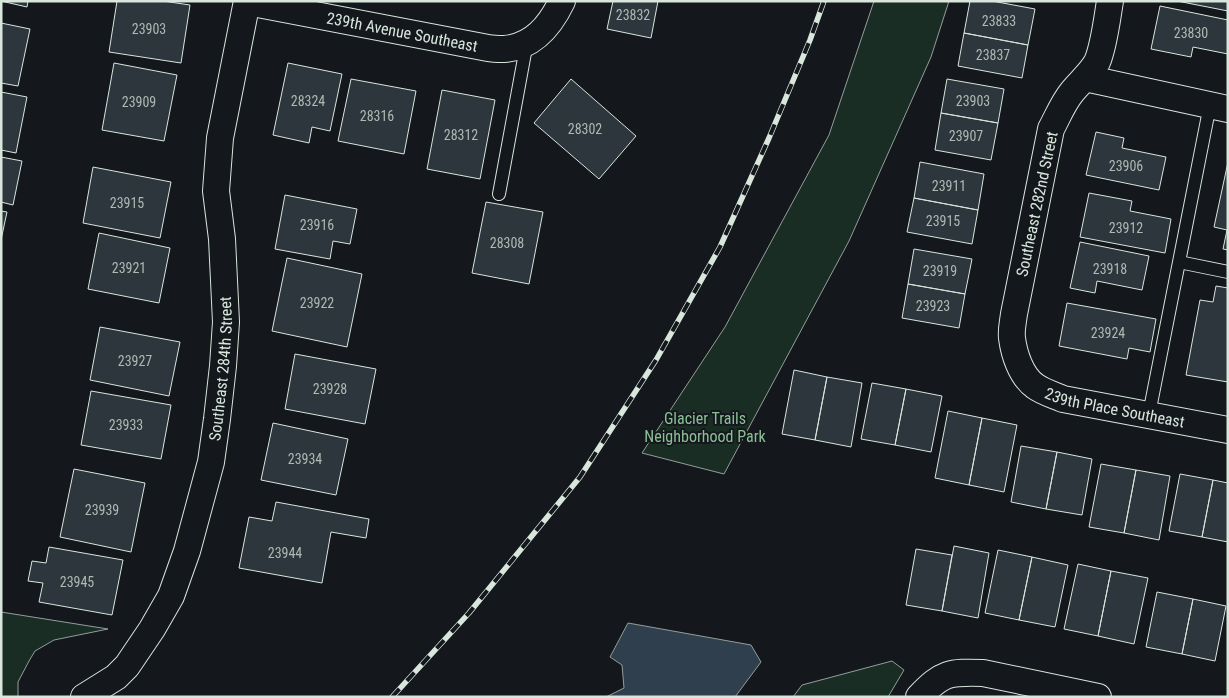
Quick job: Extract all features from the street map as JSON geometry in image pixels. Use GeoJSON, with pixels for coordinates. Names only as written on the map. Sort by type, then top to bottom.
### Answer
{"type":"FeatureCollection","features":[{"type":"Feature","properties":{"kind":"street"},"geometry":{"type":"LineString","coordinates":[[527,42],[547,26],[562,1]]}},
{"type":"Feature","properties":{"kind":"street","name":"Southeast 282nd Street"},"geometry":{"type":"LineString","coordinates":[[1017,360],[1012,337],[1014,314],[1051,129],[1072,91],[1097,61],[1110,1]]}},
{"type":"Feature","properties":{"kind":"street","name":"239th Avenue Southeast"},"geometry":{"type":"LineString","coordinates":[[247,2],[488,48],[505,49],[527,42]]}},
{"type":"Feature","properties":{"kind":"street","name":"Southeast 284th Street"},"geometry":{"type":"LineString","coordinates":[[84,697],[116,677],[127,666],[171,596],[187,551],[211,462],[226,322],[222,239],[216,191],[220,138],[247,2]]}},
{"type":"Feature","properties":{"kind":"street"},"geometry":{"type":"LineString","coordinates":[[1084,78],[1219,107]]}},
{"type":"Feature","properties":{"kind":"street","name":"239th Place Southeast"},"geometry":{"type":"LineString","coordinates":[[1017,360],[1023,374],[1034,385],[1063,399],[1228,430]]}},
{"type":"Feature","properties":{"kind":"street"},"geometry":{"type":"LineString","coordinates":[[926,690],[949,674],[983,673],[1098,697]]}},
{"type":"Feature","properties":{"kind":"lane"},"geometry":{"type":"LineString","coordinates":[[500,194],[527,42]]}},
{"type":"Feature","properties":{"kind":"lane"},"geometry":{"type":"LineString","coordinates":[[1149,414],[1179,262],[1219,107]]}},
{"type":"Feature","properties":{"kind":"lane"},"geometry":{"type":"LineString","coordinates":[[1179,262],[1228,272]]}},
{"type":"Feature","properties":{"kind":"green space","name":"Glacier Trails Neighborhood Park"},"geometry":{"type":"Polygon","coordinates":[[[874,1],[949,1],[931,57],[849,241],[724,474],[642,453],[725,327],[829,135],[874,1]]]}},
{"type":"Feature","properties":{"kind":"green space"},"geometry":{"type":"Polygon","coordinates":[[[1,612],[108,629],[54,640],[35,651],[18,682],[18,697],[1,697],[1,612]]]}},
{"type":"Feature","properties":{"kind":"green space"},"geometry":{"type":"Polygon","coordinates":[[[892,661],[904,670],[888,697],[793,697],[802,685],[892,661]]]}},
{"type":"Feature","properties":{"kind":"water"},"geometry":{"type":"Polygon","coordinates":[[[628,623],[751,645],[761,662],[735,697],[606,697],[624,688],[622,665],[610,657],[628,623]]]}},
{"type":"Feature","properties":{"kind":"building"},"geometry":{"type":"Polygon","coordinates":[[[1,1],[28,1],[27,7],[1,1]]]}},
{"type":"Feature","properties":{"kind":"building"},"geometry":{"type":"Polygon","coordinates":[[[117,1],[163,1],[190,5],[181,63],[109,52],[117,1]]]}},
{"type":"Feature","properties":{"kind":"building"},"geometry":{"type":"Polygon","coordinates":[[[613,1],[658,1],[651,38],[607,29],[613,1]]]}},
{"type":"Feature","properties":{"kind":"building"},"geometry":{"type":"Polygon","coordinates":[[[970,1],[992,1],[1035,9],[1028,45],[964,33],[970,1]]]}},
{"type":"Feature","properties":{"kind":"building"},"geometry":{"type":"Polygon","coordinates":[[[1177,1],[1228,1],[1228,11],[1177,1]]]}},
{"type":"Feature","properties":{"kind":"building"},"geometry":{"type":"Polygon","coordinates":[[[1160,6],[1228,20],[1228,54],[1193,47],[1191,57],[1151,49],[1160,6]]]}},
{"type":"Feature","properties":{"kind":"building"},"geometry":{"type":"Polygon","coordinates":[[[1,23],[30,29],[18,86],[1,83],[1,23]]]}},
{"type":"Feature","properties":{"kind":"building"},"geometry":{"type":"Polygon","coordinates":[[[964,33],[1028,45],[1022,78],[958,66],[964,33]]]}},
{"type":"Feature","properties":{"kind":"building"},"geometry":{"type":"Polygon","coordinates":[[[114,63],[177,75],[164,141],[102,130],[114,63]]]}},
{"type":"Feature","properties":{"kind":"building"},"geometry":{"type":"Polygon","coordinates":[[[288,63],[342,74],[330,131],[312,127],[309,143],[273,135],[288,63]]]}},
{"type":"Feature","properties":{"kind":"building"},"geometry":{"type":"Polygon","coordinates":[[[351,79],[416,91],[404,154],[338,141],[351,79]]]}},
{"type":"Feature","properties":{"kind":"building"},"geometry":{"type":"Polygon","coordinates":[[[571,79],[636,136],[599,179],[534,123],[571,79]]]}},
{"type":"Feature","properties":{"kind":"building"},"geometry":{"type":"Polygon","coordinates":[[[947,79],[1004,89],[998,123],[941,113],[947,79]]]}},
{"type":"Feature","properties":{"kind":"building"},"geometry":{"type":"Polygon","coordinates":[[[442,90],[495,100],[480,179],[427,169],[442,90]]]}},
{"type":"Feature","properties":{"kind":"building"},"geometry":{"type":"Polygon","coordinates":[[[1,92],[27,97],[16,153],[1,150],[1,92]]]}},
{"type":"Feature","properties":{"kind":"building"},"geometry":{"type":"Polygon","coordinates":[[[941,113],[998,123],[991,160],[935,150],[941,113]]]}},
{"type":"Feature","properties":{"kind":"building"},"geometry":{"type":"Polygon","coordinates":[[[1096,132],[1124,138],[1122,148],[1166,157],[1159,190],[1086,175],[1096,132]]]}},
{"type":"Feature","properties":{"kind":"building"},"geometry":{"type":"Polygon","coordinates":[[[1,157],[22,161],[13,205],[1,202],[1,157]]]}},
{"type":"Feature","properties":{"kind":"building"},"geometry":{"type":"Polygon","coordinates":[[[920,162],[984,174],[978,210],[914,198],[920,162]]]}},
{"type":"Feature","properties":{"kind":"building"},"geometry":{"type":"Polygon","coordinates":[[[1228,162],[1228,250],[1223,249],[1227,230],[1214,227],[1228,162]]]}},
{"type":"Feature","properties":{"kind":"building"},"geometry":{"type":"Polygon","coordinates":[[[93,167],[171,182],[160,238],[83,223],[93,167]]]}},
{"type":"Feature","properties":{"kind":"building"},"geometry":{"type":"Polygon","coordinates":[[[1089,193],[1132,201],[1130,211],[1171,219],[1165,253],[1080,237],[1089,193]]]}},
{"type":"Feature","properties":{"kind":"building"},"geometry":{"type":"Polygon","coordinates":[[[285,195],[357,209],[350,244],[333,241],[330,259],[275,249],[285,195]]]}},
{"type":"Feature","properties":{"kind":"building"},"geometry":{"type":"Polygon","coordinates":[[[914,198],[978,210],[972,244],[907,232],[914,198]]]}},
{"type":"Feature","properties":{"kind":"building"},"geometry":{"type":"Polygon","coordinates":[[[486,202],[543,212],[529,284],[472,273],[486,202]]]}},
{"type":"Feature","properties":{"kind":"building"},"geometry":{"type":"Polygon","coordinates":[[[1,211],[7,212],[1,240],[1,211]]]}},
{"type":"Feature","properties":{"kind":"building"},"geometry":{"type":"Polygon","coordinates":[[[99,233],[170,248],[159,303],[88,289],[99,233]]]}},
{"type":"Feature","properties":{"kind":"building"},"geometry":{"type":"Polygon","coordinates":[[[1080,242],[1149,256],[1142,290],[1097,281],[1095,293],[1070,288],[1080,242]]]}},
{"type":"Feature","properties":{"kind":"building"},"geometry":{"type":"Polygon","coordinates":[[[914,249],[972,259],[965,294],[908,284],[914,249]]]}},
{"type":"Feature","properties":{"kind":"building"},"geometry":{"type":"Polygon","coordinates":[[[287,258],[362,274],[347,347],[272,331],[287,258]]]}},
{"type":"Feature","properties":{"kind":"building"},"geometry":{"type":"Polygon","coordinates":[[[908,284],[965,294],[959,328],[902,318],[908,284]]]}},
{"type":"Feature","properties":{"kind":"building"},"geometry":{"type":"Polygon","coordinates":[[[1216,286],[1228,288],[1228,382],[1186,375],[1200,300],[1213,302],[1216,286]]]}},
{"type":"Feature","properties":{"kind":"building"},"geometry":{"type":"Polygon","coordinates":[[[1067,303],[1156,319],[1150,352],[1129,348],[1127,359],[1059,346],[1067,303]]]}},
{"type":"Feature","properties":{"kind":"building"},"geometry":{"type":"Polygon","coordinates":[[[100,327],[180,342],[169,396],[90,380],[100,327]]]}},
{"type":"Feature","properties":{"kind":"building"},"geometry":{"type":"Polygon","coordinates":[[[295,354],[376,369],[365,424],[285,409],[295,354]]]}},
{"type":"Feature","properties":{"kind":"building"},"geometry":{"type":"Polygon","coordinates":[[[794,370],[827,377],[815,440],[782,434],[794,370]]]}},
{"type":"Feature","properties":{"kind":"building"},"geometry":{"type":"Polygon","coordinates":[[[827,377],[862,383],[851,447],[815,440],[827,377]]]}},
{"type":"Feature","properties":{"kind":"building"},"geometry":{"type":"Polygon","coordinates":[[[872,383],[906,389],[895,445],[861,439],[872,383]]]}},
{"type":"Feature","properties":{"kind":"building"},"geometry":{"type":"Polygon","coordinates":[[[906,389],[942,396],[931,452],[895,445],[906,389]]]}},
{"type":"Feature","properties":{"kind":"building"},"geometry":{"type":"Polygon","coordinates":[[[91,391],[171,405],[161,459],[81,445],[91,391]]]}},
{"type":"Feature","properties":{"kind":"building"},"geometry":{"type":"Polygon","coordinates":[[[948,411],[982,418],[969,485],[935,478],[948,411]]]}},
{"type":"Feature","properties":{"kind":"building"},"geometry":{"type":"Polygon","coordinates":[[[982,418],[1017,425],[1004,492],[969,485],[982,418]]]}},
{"type":"Feature","properties":{"kind":"building"},"geometry":{"type":"Polygon","coordinates":[[[273,423],[348,439],[336,495],[261,480],[273,423]]]}},
{"type":"Feature","properties":{"kind":"building"},"geometry":{"type":"Polygon","coordinates":[[[1021,446],[1057,452],[1046,509],[1011,502],[1021,446]]]}},
{"type":"Feature","properties":{"kind":"building"},"geometry":{"type":"Polygon","coordinates":[[[1057,452],[1092,459],[1082,515],[1046,509],[1057,452]]]}},
{"type":"Feature","properties":{"kind":"building"},"geometry":{"type":"Polygon","coordinates":[[[1101,464],[1136,470],[1124,533],[1089,527],[1101,464]]]}},
{"type":"Feature","properties":{"kind":"building"},"geometry":{"type":"Polygon","coordinates":[[[74,469],[145,483],[131,552],[60,537],[74,469]]]}},
{"type":"Feature","properties":{"kind":"building"},"geometry":{"type":"Polygon","coordinates":[[[1136,470],[1170,476],[1159,540],[1124,533],[1136,470]]]}},
{"type":"Feature","properties":{"kind":"building"},"geometry":{"type":"Polygon","coordinates":[[[1180,474],[1213,480],[1202,537],[1169,531],[1180,474]]]}},
{"type":"Feature","properties":{"kind":"building"},"geometry":{"type":"Polygon","coordinates":[[[1213,480],[1228,483],[1228,542],[1202,537],[1213,480]]]}},
{"type":"Feature","properties":{"kind":"building"},"geometry":{"type":"Polygon","coordinates":[[[276,502],[369,519],[366,538],[331,532],[322,583],[239,568],[249,517],[272,521],[276,502]]]}},
{"type":"Feature","properties":{"kind":"building"},"geometry":{"type":"Polygon","coordinates":[[[954,546],[989,553],[978,618],[942,611],[954,546]]]}},
{"type":"Feature","properties":{"kind":"building"},"geometry":{"type":"Polygon","coordinates":[[[49,547],[123,560],[112,615],[39,602],[43,583],[28,581],[32,561],[46,563],[49,547]]]}},
{"type":"Feature","properties":{"kind":"building"},"geometry":{"type":"Polygon","coordinates":[[[916,549],[952,555],[942,611],[906,605],[916,549]]]}},
{"type":"Feature","properties":{"kind":"building"},"geometry":{"type":"Polygon","coordinates":[[[998,550],[1032,557],[1019,620],[985,613],[998,550]]]}},
{"type":"Feature","properties":{"kind":"building"},"geometry":{"type":"Polygon","coordinates":[[[1032,557],[1068,565],[1055,627],[1019,620],[1032,557]]]}},
{"type":"Feature","properties":{"kind":"building"},"geometry":{"type":"Polygon","coordinates":[[[1078,564],[1111,571],[1098,636],[1064,629],[1078,564]]]}},
{"type":"Feature","properties":{"kind":"building"},"geometry":{"type":"Polygon","coordinates":[[[1111,571],[1148,578],[1134,644],[1098,636],[1111,571]]]}},
{"type":"Feature","properties":{"kind":"building"},"geometry":{"type":"Polygon","coordinates":[[[1157,592],[1193,599],[1182,654],[1146,647],[1157,592]]]}},
{"type":"Feature","properties":{"kind":"building"},"geometry":{"type":"Polygon","coordinates":[[[1193,599],[1226,606],[1215,661],[1182,654],[1193,599]]]}},
{"type":"Feature","properties":{"kind":"railway"},"geometry":{"type":"LineString","coordinates":[[392,697],[469,613],[580,477],[656,360],[720,247],[769,138],[810,40],[824,1]]}}]}
